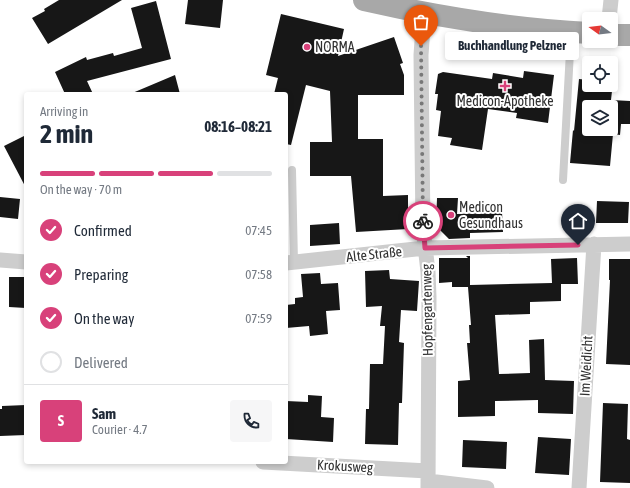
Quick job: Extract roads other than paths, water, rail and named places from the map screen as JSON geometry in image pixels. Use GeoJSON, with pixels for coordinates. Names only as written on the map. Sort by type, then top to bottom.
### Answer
{"type":"FeatureCollection","features":[{"type":"Feature","properties":{"kind":"main road"},"geometry":{"type":"LineString","coordinates":[[364,0],[424,13],[494,24],[580,33]]}},
{"type":"Feature","properties":{"kind":"main road"},"geometry":{"type":"LineString","coordinates":[[618,35],[630,35]]}},
{"type":"Feature","properties":{"kind":"street"},"geometry":{"type":"LineString","coordinates":[[610,12],[611,0]]}},
{"type":"Feature","properties":{"kind":"street","name":"Hopfengartenweg"},"geometry":{"type":"LineString","coordinates":[[424,13],[421,55],[423,214],[429,297],[428,480]]}},
{"type":"Feature","properties":{"kind":"street","name":"Im Weidicht"},"geometry":{"type":"LineString","coordinates":[[579,488],[594,244]]}},
{"type":"Feature","properties":{"kind":"street","name":"Alte Straße"},"geometry":{"type":"LineString","coordinates":[[290,262],[425,248],[630,244]]}},
{"type":"Feature","properties":{"kind":"street"},"geometry":{"type":"LineString","coordinates":[[0,260],[24,262]]}},
{"type":"Feature","properties":{"kind":"street","name":"Krokusweg"},"geometry":{"type":"LineString","coordinates":[[281,464],[487,488]]}},
{"type":"Feature","properties":{"kind":"lane"},"geometry":{"type":"LineString","coordinates":[[563,180],[580,33]]}},
{"type":"Feature","properties":{"kind":"lane"},"geometry":{"type":"LineString","coordinates":[[290,262],[292,170]]}},
{"type":"Feature","properties":{"kind":"place","name":"Buchhandlung Pelzner"},"geometry":{"type":"Point","coordinates":[421,46]}},
{"type":"Feature","properties":{"kind":"place","name":"NORMA"},"geometry":{"type":"Point","coordinates":[307,47]}},
{"type":"Feature","properties":{"kind":"place","name":"Medicon-Apotheke"},"geometry":{"type":"Point","coordinates":[505,86]}},
{"type":"Feature","properties":{"kind":"place","name":"Medicon Gesundhaus"},"geometry":{"type":"Point","coordinates":[451,215]}}]}
